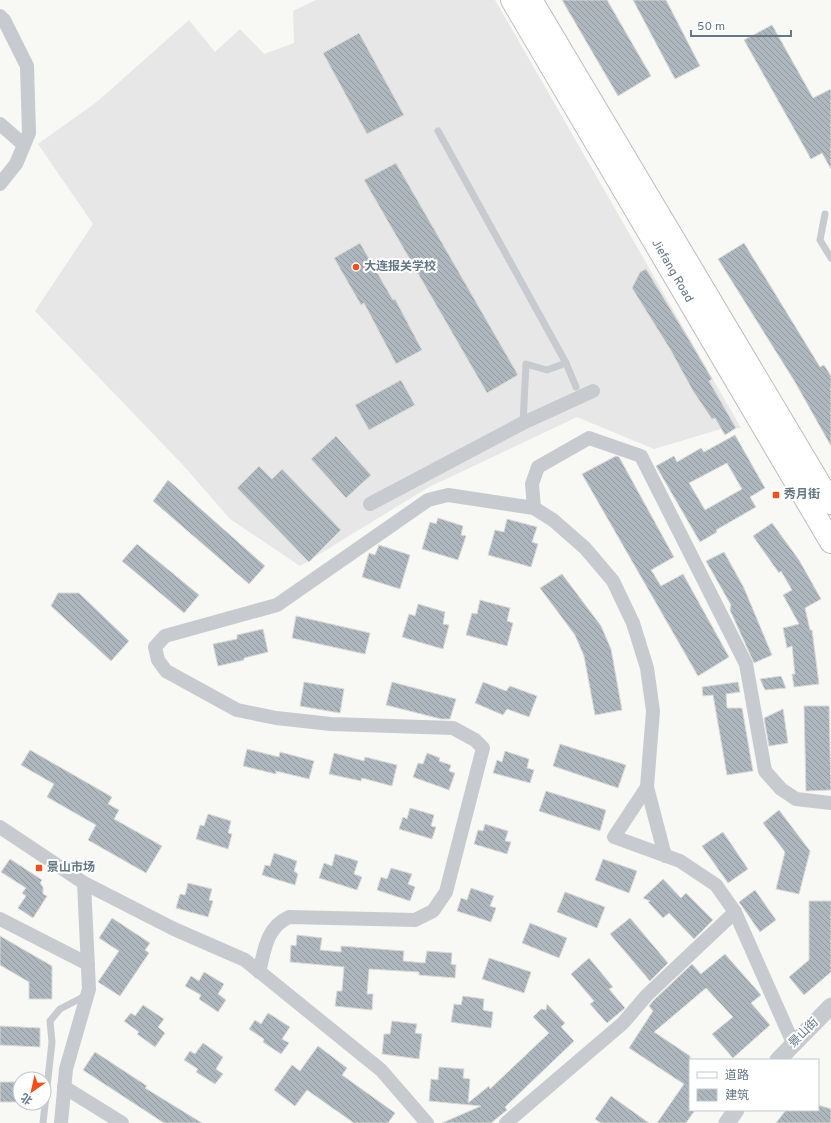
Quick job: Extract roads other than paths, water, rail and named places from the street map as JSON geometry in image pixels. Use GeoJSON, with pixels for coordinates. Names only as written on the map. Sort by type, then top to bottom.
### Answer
{"type":"FeatureCollection","features":[{"type":"Feature","properties":{"kind":"main road","name":"Jiefang Road"},"geometry":{"type":"LineString","coordinates":[[512,0],[831,542]]}},
{"type":"Feature","properties":{"kind":"main road","name":"Jiefang Road"},"geometry":{"type":"LineString","coordinates":[[531,0],[831,503]]}},
{"type":"Feature","properties":{"kind":"street"},"geometry":{"type":"LineString","coordinates":[[0,16],[4,20],[27,66],[29,133],[16,164],[0,184]]}},
{"type":"Feature","properties":{"kind":"street"},"geometry":{"type":"LineString","coordinates":[[0,124],[24,145]]}},
{"type":"Feature","properties":{"kind":"street"},"geometry":{"type":"LineString","coordinates":[[370,504],[523,423],[593,391]]}},
{"type":"Feature","properties":{"kind":"street"},"geometry":{"type":"LineString","coordinates":[[534,508],[532,484],[538,467],[589,438],[641,456],[746,664],[765,771],[781,789],[796,800],[831,803]]}},
{"type":"Feature","properties":{"kind":"street"},"geometry":{"type":"LineString","coordinates":[[259,972],[269,937],[278,922],[289,917],[415,920],[433,911],[446,892],[483,748],[474,740],[453,728],[331,724],[276,718],[237,710],[166,671],[158,660],[155,647],[165,636],[277,605],[428,500],[448,495],[534,508],[552,520],[585,548],[613,581],[633,623],[647,668],[653,711],[647,787],[665,856]]}},
{"type":"Feature","properties":{"kind":"street"},"geometry":{"type":"LineString","coordinates":[[647,787],[614,837],[680,861],[716,885],[735,912],[793,1043]]}},
{"type":"Feature","properties":{"kind":"street"},"geometry":{"type":"LineString","coordinates":[[0,826],[84,883],[174,928],[244,960],[381,1070],[427,1123]]}},
{"type":"Feature","properties":{"kind":"street"},"geometry":{"type":"LineString","coordinates":[[61,1123],[66,1069],[88,989],[84,883]]}},
{"type":"Feature","properties":{"kind":"street"},"geometry":{"type":"LineString","coordinates":[[506,1123],[623,1023],[647,995],[735,912]]}},
{"type":"Feature","properties":{"kind":"street"},"geometry":{"type":"LineString","coordinates":[[0,919],[88,964]]}},
{"type":"Feature","properties":{"kind":"street","name":"景山街"},"geometry":{"type":"LineString","coordinates":[[779,1059],[831,1006]]}},
{"type":"Feature","properties":{"kind":"street"},"geometry":{"type":"LineString","coordinates":[[64,1087],[122,1123]]}},
{"type":"Feature","properties":{"kind":"street"},"geometry":{"type":"LineString","coordinates":[[727,1123],[735,1111]]}},
{"type":"Feature","properties":{"kind":"lane"},"geometry":{"type":"LineString","coordinates":[[438,131],[566,363],[576,387]]}},
{"type":"Feature","properties":{"kind":"lane"},"geometry":{"type":"LineString","coordinates":[[825,214],[820,240],[831,258]]}},
{"type":"Feature","properties":{"kind":"lane"},"geometry":{"type":"LineString","coordinates":[[523,423],[526,364],[547,370],[566,363]]}},
{"type":"Feature","properties":{"kind":"lane"},"geometry":{"type":"LineString","coordinates":[[43,1123],[52,1042],[50,1021],[60,1009],[87,995]]}},
{"type":"Feature","properties":{"kind":"place","name":"大连报关学校"},"geometry":{"type":"Point","coordinates":[356,267]}},
{"type":"Feature","properties":{"kind":"place","name":"秀月街"},"geometry":{"type":"Point","coordinates":[776,495]}},
{"type":"Feature","properties":{"kind":"place","name":"景山市场"},"geometry":{"type":"Point","coordinates":[39,868]}}]}
